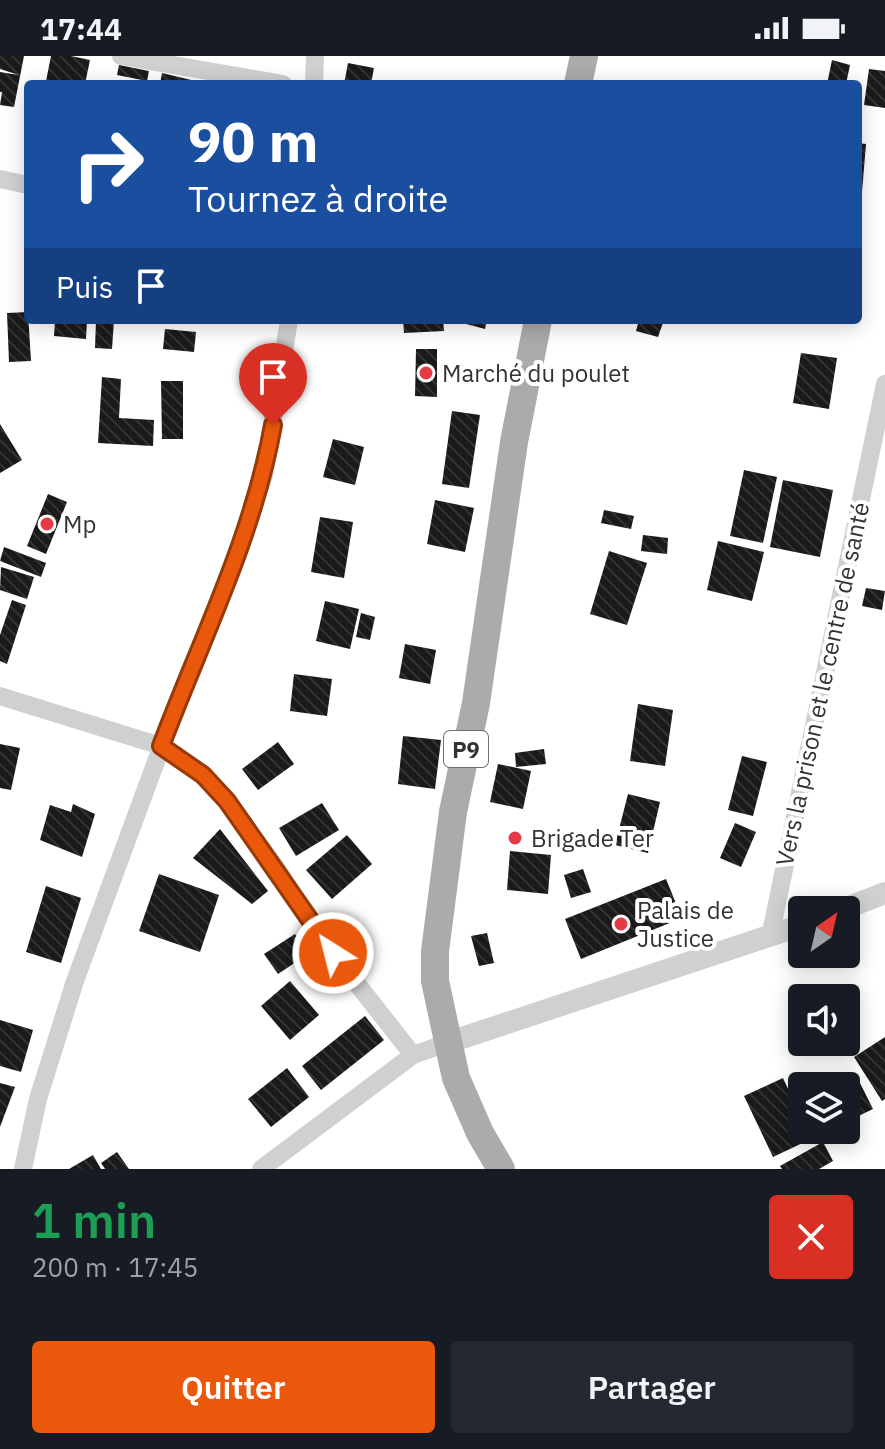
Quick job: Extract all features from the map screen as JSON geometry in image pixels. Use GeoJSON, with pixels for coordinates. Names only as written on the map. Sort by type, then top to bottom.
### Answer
{"type":"FeatureCollection","features":[{"type":"Feature","properties":{"kind":"main road"},"geometry":{"type":"LineString","coordinates":[[579,80],[584,56]]}},
{"type":"Feature","properties":{"kind":"main road","name":"P9"},"geometry":{"type":"LineString","coordinates":[[501,1169],[480,1133],[456,1078],[435,981],[440,900],[453,812],[476,703],[514,442],[537,324]]}},
{"type":"Feature","properties":{"kind":"street"},"geometry":{"type":"LineString","coordinates":[[121,56],[260,80]]}},
{"type":"Feature","properties":{"kind":"street"},"geometry":{"type":"LineString","coordinates":[[314,80],[315,56]]}},
{"type":"Feature","properties":{"kind":"street"},"geometry":{"type":"LineString","coordinates":[[0,179],[24,184]]}},
{"type":"Feature","properties":{"kind":"street"},"geometry":{"type":"LineString","coordinates":[[23,1169],[38,1099],[75,981],[188,675],[235,563],[264,475],[288,324]]}},
{"type":"Feature","properties":{"kind":"street","name":"Vers la prison et le centre de santé"},"geometry":{"type":"LineString","coordinates":[[770,937],[885,384]]}},
{"type":"Feature","properties":{"kind":"street"},"geometry":{"type":"LineString","coordinates":[[0,696],[161,746],[203,775],[227,801],[277,869],[317,933],[413,1055]]}},
{"type":"Feature","properties":{"kind":"street"},"geometry":{"type":"LineString","coordinates":[[860,903],[885,893]]}},
{"type":"Feature","properties":{"kind":"street"},"geometry":{"type":"LineString","coordinates":[[261,1169],[413,1055],[788,930]]}},
{"type":"Feature","properties":{"kind":"building"},"geometry":{"type":"Polygon","coordinates":[[[0,56],[24,56],[14,107],[0,105],[0,72],[19,75],[0,69],[0,56]]]}},
{"type":"Feature","properties":{"kind":"building"},"geometry":{"type":"Polygon","coordinates":[[[51,56],[90,60],[86,80],[46,80],[51,56]]]}},
{"type":"Feature","properties":{"kind":"building"},"geometry":{"type":"Polygon","coordinates":[[[832,60],[850,65],[847,80],[828,80],[832,60]]]}},
{"type":"Feature","properties":{"kind":"building"},"geometry":{"type":"Polygon","coordinates":[[[348,63],[374,68],[372,80],[345,80],[348,63]]]}},
{"type":"Feature","properties":{"kind":"building"},"geometry":{"type":"Polygon","coordinates":[[[119,65],[149,71],[147,80],[117,75],[119,65]]]}},
{"type":"Feature","properties":{"kind":"building"},"geometry":{"type":"Polygon","coordinates":[[[869,69],[885,71],[885,108],[864,105],[869,69]]]}},
{"type":"Feature","properties":{"kind":"building"},"geometry":{"type":"Polygon","coordinates":[[[162,73],[191,80],[161,80],[162,73]]]}},
{"type":"Feature","properties":{"kind":"building"},"geometry":{"type":"Polygon","coordinates":[[[862,144],[866,144],[862,192],[862,144]]]}},
{"type":"Feature","properties":{"kind":"building"},"geometry":{"type":"Polygon","coordinates":[[[24,312],[24,324],[29,324],[31,361],[9,362],[7,313],[24,312]]]}},
{"type":"Feature","properties":{"kind":"building"},"geometry":{"type":"Polygon","coordinates":[[[55,324],[87,324],[86,339],[54,336],[55,324]]]}},
{"type":"Feature","properties":{"kind":"building"},"geometry":{"type":"Polygon","coordinates":[[[96,324],[114,324],[112,349],[95,348],[96,324]]]}},
{"type":"Feature","properties":{"kind":"building"},"geometry":{"type":"Polygon","coordinates":[[[403,324],[443,324],[444,331],[404,333],[403,324]]]}},
{"type":"Feature","properties":{"kind":"building"},"geometry":{"type":"Polygon","coordinates":[[[466,324],[486,324],[485,329],[466,324]]]}},
{"type":"Feature","properties":{"kind":"building"},"geometry":{"type":"Polygon","coordinates":[[[638,324],[663,324],[658,337],[636,331],[638,324]]]}},
{"type":"Feature","properties":{"kind":"building"},"geometry":{"type":"Polygon","coordinates":[[[165,329],[196,332],[194,352],[163,349],[165,329]]]}},
{"type":"Feature","properties":{"kind":"building","name":"Marché du poulet"},"geometry":{"type":"Polygon","coordinates":[[[416,349],[437,349],[437,397],[415,396],[416,349]]]}},
{"type":"Feature","properties":{"kind":"building"},"geometry":{"type":"Polygon","coordinates":[[[801,353],[837,358],[829,409],[793,403],[801,353]]]}},
{"type":"Feature","properties":{"kind":"building"},"geometry":{"type":"Polygon","coordinates":[[[102,377],[121,379],[119,418],[154,420],[153,446],[98,443],[102,377]]]}},
{"type":"Feature","properties":{"kind":"building"},"geometry":{"type":"Polygon","coordinates":[[[161,381],[183,381],[183,439],[162,439],[161,381]]]}},
{"type":"Feature","properties":{"kind":"building"},"geometry":{"type":"Polygon","coordinates":[[[452,411],[480,415],[469,488],[442,484],[452,411]]]}},
{"type":"Feature","properties":{"kind":"building"},"geometry":{"type":"Polygon","coordinates":[[[0,424],[22,460],[0,473],[0,424]]]}},
{"type":"Feature","properties":{"kind":"building"},"geometry":{"type":"Polygon","coordinates":[[[333,439],[364,447],[355,485],[323,477],[333,439]]]}},
{"type":"Feature","properties":{"kind":"building"},"geometry":{"type":"Polygon","coordinates":[[[744,470],[777,477],[763,543],[730,536],[744,470]]]}},
{"type":"Feature","properties":{"kind":"building"},"geometry":{"type":"Polygon","coordinates":[[[783,480],[833,490],[820,557],[770,547],[783,480]]]}},
{"type":"Feature","properties":{"kind":"building","name":"Mp"},"geometry":{"type":"Polygon","coordinates":[[[48,494],[67,502],[46,554],[27,546],[48,494]]]}},
{"type":"Feature","properties":{"kind":"building"},"geometry":{"type":"Polygon","coordinates":[[[435,500],[474,508],[465,552],[427,544],[435,500]]]}},
{"type":"Feature","properties":{"kind":"building"},"geometry":{"type":"Polygon","coordinates":[[[604,510],[634,516],[631,529],[601,523],[604,510]]]}},
{"type":"Feature","properties":{"kind":"building"},"geometry":{"type":"Polygon","coordinates":[[[320,517],[353,522],[344,578],[311,572],[320,517]]]}},
{"type":"Feature","properties":{"kind":"building"},"geometry":{"type":"Polygon","coordinates":[[[643,535],[668,538],[667,554],[641,551],[643,535]]]}},
{"type":"Feature","properties":{"kind":"building"},"geometry":{"type":"Polygon","coordinates":[[[718,541],[764,552],[752,601],[707,590],[718,541]]]}},
{"type":"Feature","properties":{"kind":"building"},"geometry":{"type":"Polygon","coordinates":[[[4,547],[46,563],[41,577],[0,561],[4,547]]]}},
{"type":"Feature","properties":{"kind":"building"},"geometry":{"type":"Polygon","coordinates":[[[609,551],[647,563],[627,625],[590,614],[609,551]]]}},
{"type":"Feature","properties":{"kind":"building"},"geometry":{"type":"Polygon","coordinates":[[[1,567],[34,577],[27,599],[0,590],[1,567]]]}},
{"type":"Feature","properties":{"kind":"building"},"geometry":{"type":"Polygon","coordinates":[[[866,588],[885,591],[882,610],[862,606],[866,588]]]}},
{"type":"Feature","properties":{"kind":"building"},"geometry":{"type":"Polygon","coordinates":[[[12,600],[26,605],[7,664],[0,661],[0,635],[12,600]]]}},
{"type":"Feature","properties":{"kind":"building"},"geometry":{"type":"Polygon","coordinates":[[[325,601],[359,609],[350,649],[316,641],[325,601]]]}},
{"type":"Feature","properties":{"kind":"building"},"geometry":{"type":"Polygon","coordinates":[[[361,613],[375,617],[370,640],[356,637],[361,613]]]}},
{"type":"Feature","properties":{"kind":"building"},"geometry":{"type":"Polygon","coordinates":[[[405,644],[436,650],[430,684],[399,678],[405,644]]]}},
{"type":"Feature","properties":{"kind":"building"},"geometry":{"type":"Polygon","coordinates":[[[294,674],[332,679],[327,716],[290,711],[294,674]]]}},
{"type":"Feature","properties":{"kind":"building"},"geometry":{"type":"Polygon","coordinates":[[[638,704],[673,710],[665,766],[630,761],[638,704]]]}},
{"type":"Feature","properties":{"kind":"building"},"geometry":{"type":"Polygon","coordinates":[[[403,736],[441,740],[435,789],[398,784],[403,736]]]}},
{"type":"Feature","properties":{"kind":"building"},"geometry":{"type":"Polygon","coordinates":[[[278,742],[294,764],[258,790],[242,769],[278,742]]]}},
{"type":"Feature","properties":{"kind":"building"},"geometry":{"type":"Polygon","coordinates":[[[0,744],[20,748],[11,790],[0,788],[0,744]]]}},
{"type":"Feature","properties":{"kind":"building"},"geometry":{"type":"Polygon","coordinates":[[[544,749],[546,764],[516,767],[515,753],[544,749]]]}},
{"type":"Feature","properties":{"kind":"building"},"geometry":{"type":"Polygon","coordinates":[[[742,756],[767,762],[753,816],[728,810],[742,756]]]}},
{"type":"Feature","properties":{"kind":"building"},"geometry":{"type":"Polygon","coordinates":[[[498,764],[531,771],[523,809],[490,802],[498,764]]]}},
{"type":"Feature","properties":{"kind":"building"},"geometry":{"type":"Polygon","coordinates":[[[628,794],[660,802],[648,853],[615,845],[628,794]]]}},
{"type":"Feature","properties":{"kind":"building"},"geometry":{"type":"Polygon","coordinates":[[[322,803],[339,830],[296,856],[279,828],[322,803]]]}},
{"type":"Feature","properties":{"kind":"building"},"geometry":{"type":"Polygon","coordinates":[[[73,804],[95,814],[82,857],[40,840],[50,805],[71,812],[73,804]]]}},
{"type":"Feature","properties":{"kind":"building"},"geometry":{"type":"Polygon","coordinates":[[[735,823],[756,832],[741,867],[720,858],[735,823]]]}},
{"type":"Feature","properties":{"kind":"building"},"geometry":{"type":"Polygon","coordinates":[[[220,829],[268,891],[252,904],[193,858],[220,829]]]}},
{"type":"Feature","properties":{"kind":"building"},"geometry":{"type":"Polygon","coordinates":[[[347,835],[372,864],[332,899],[306,870],[347,835]]]}},
{"type":"Feature","properties":{"kind":"building"},"geometry":{"type":"Polygon","coordinates":[[[510,851],[551,855],[548,894],[507,890],[510,851]]]}},
{"type":"Feature","properties":{"kind":"building"},"geometry":{"type":"Polygon","coordinates":[[[583,869],[591,892],[571,898],[564,875],[583,869]]]}},
{"type":"Feature","properties":{"kind":"building"},"geometry":{"type":"Polygon","coordinates":[[[159,874],[219,895],[200,952],[139,931],[159,874]]]}},
{"type":"Feature","properties":{"kind":"building"},"geometry":{"type":"Polygon","coordinates":[[[666,879],[682,918],[581,959],[565,919],[666,879]]]}},
{"type":"Feature","properties":{"kind":"building"},"geometry":{"type":"Polygon","coordinates":[[[46,886],[81,898],[61,963],[26,952],[46,886]]]}},
{"type":"Feature","properties":{"kind":"building"},"geometry":{"type":"Polygon","coordinates":[[[487,933],[494,963],[479,966],[471,936],[487,933]]]}},
{"type":"Feature","properties":{"kind":"building"},"geometry":{"type":"Polygon","coordinates":[[[295,934],[308,954],[278,974],[264,954],[295,934]]]}},
{"type":"Feature","properties":{"kind":"building"},"geometry":{"type":"Polygon","coordinates":[[[290,981],[319,1015],[290,1040],[261,1006],[290,981]]]}},
{"type":"Feature","properties":{"kind":"building"},"geometry":{"type":"Polygon","coordinates":[[[365,1016],[384,1040],[321,1090],[302,1066],[365,1016]]]}},
{"type":"Feature","properties":{"kind":"building"},"geometry":{"type":"Polygon","coordinates":[[[0,1020],[33,1030],[21,1072],[0,1066],[0,1020]]]}},
{"type":"Feature","properties":{"kind":"building"},"geometry":{"type":"Polygon","coordinates":[[[885,1037],[885,1099],[882,1101],[854,1057],[860,1056],[885,1037]]]}},
{"type":"Feature","properties":{"kind":"building"},"geometry":{"type":"Polygon","coordinates":[[[287,1068],[309,1097],[271,1127],[248,1099],[287,1068]]]}},
{"type":"Feature","properties":{"kind":"building"},"geometry":{"type":"Polygon","coordinates":[[[783,1078],[788,1089],[788,1144],[800,1144],[773,1157],[744,1096],[783,1078]]]}},
{"type":"Feature","properties":{"kind":"building"},"geometry":{"type":"Polygon","coordinates":[[[0,1083],[15,1087],[0,1127],[0,1083]]]}},
{"type":"Feature","properties":{"kind":"building"},"geometry":{"type":"Polygon","coordinates":[[[860,1083],[873,1109],[860,1115],[860,1083]]]}},
{"type":"Feature","properties":{"kind":"building"},"geometry":{"type":"Polygon","coordinates":[[[819,1144],[824,1144],[833,1161],[819,1169],[782,1169],[780,1166],[819,1144]]]}},
{"type":"Feature","properties":{"kind":"building"},"geometry":{"type":"Polygon","coordinates":[[[117,1152],[129,1169],[105,1169],[101,1163],[117,1152]]]}},
{"type":"Feature","properties":{"kind":"building"},"geometry":{"type":"Polygon","coordinates":[[[93,1155],[101,1169],[69,1169],[93,1155]]]}},
{"type":"Feature","properties":{"kind":"place","name":"Marché du poulet"},"geometry":{"type":"Point","coordinates":[426,373]}},
{"type":"Feature","properties":{"kind":"place","name":"Mp"},"geometry":{"type":"Point","coordinates":[47,524]}},
{"type":"Feature","properties":{"kind":"place","name":"Brigade Ter"},"geometry":{"type":"Point","coordinates":[515,838]}},
{"type":"Feature","properties":{"kind":"place","name":"Palais de Justice"},"geometry":{"type":"Point","coordinates":[621,924]}},
{"type":"Feature","properties":{"kind":"route"},"geometry":{"type":"LineString","coordinates":[[273,425],[264,475],[235,563],[161,746],[203,775],[227,801],[333,953]]}}]}
